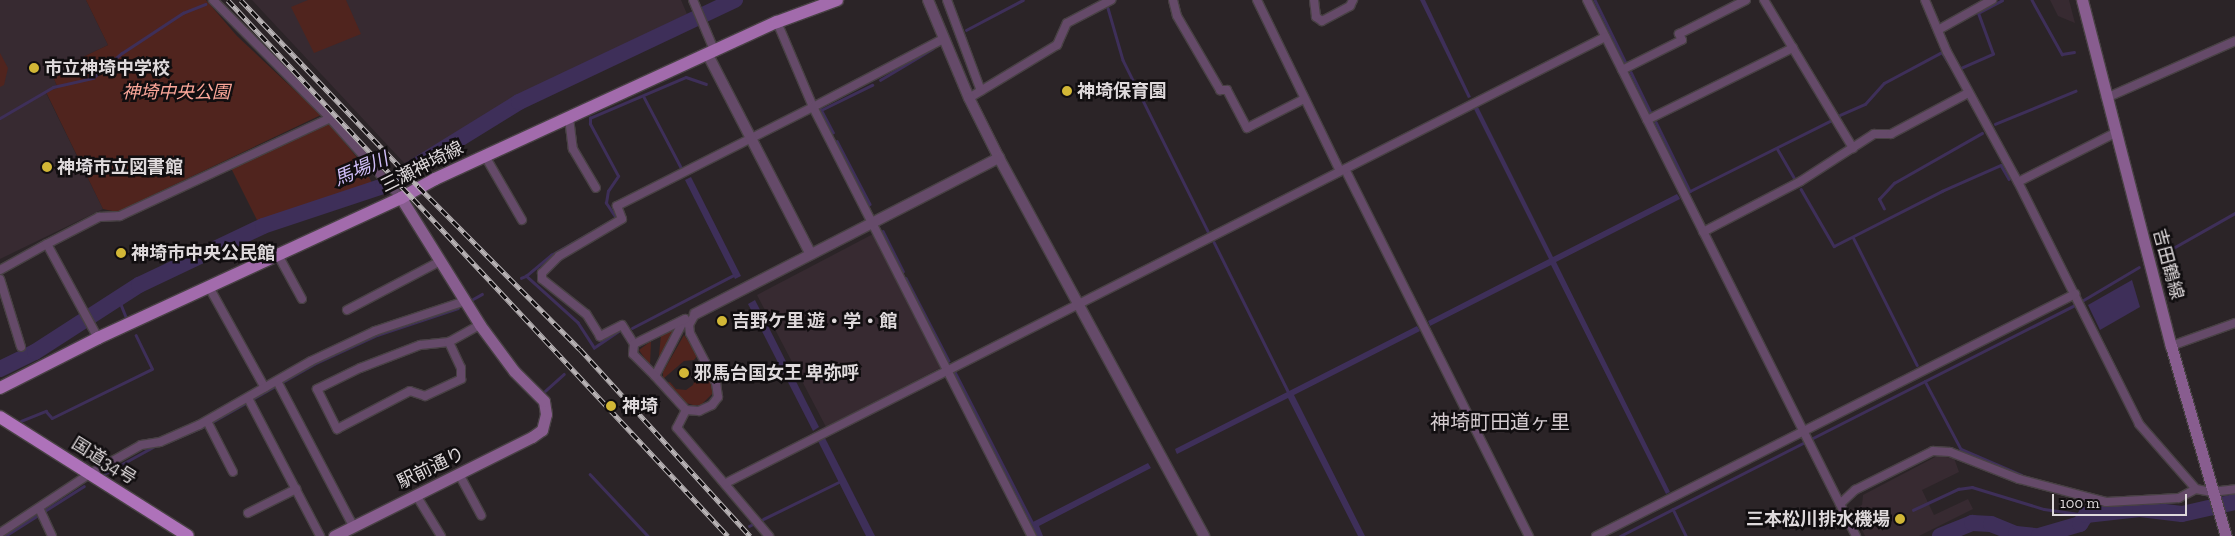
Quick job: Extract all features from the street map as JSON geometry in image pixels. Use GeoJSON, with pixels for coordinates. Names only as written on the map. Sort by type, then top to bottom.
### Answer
{"type":"FeatureCollection","features":[{"type":"Feature","properties":{"kind":"highway","name":"国道34号"},"geometry":{"type":"LineString","coordinates":[[0,417],[188,536]]}},
{"type":"Feature","properties":{"kind":"main road","name":"三瀬神埼線"},"geometry":{"type":"LineString","coordinates":[[0,388],[98,338],[278,255],[397,194],[712,54],[777,22],[837,0]]}},
{"type":"Feature","properties":{"kind":"main road","name":"吉田鶴線"},"geometry":{"type":"LineString","coordinates":[[2082,0],[2171,346],[2219,518],[2226,536]]}},
{"type":"Feature","properties":{"kind":"main road"},"geometry":{"type":"LineString","coordinates":[[397,194],[480,325]]}},
{"type":"Feature","properties":{"kind":"main road","name":"駅前通り"},"geometry":{"type":"LineString","coordinates":[[334,536],[353,530],[542,430],[547,407],[544,401],[514,371],[480,325]]}},
{"type":"Feature","properties":{"kind":"street"},"geometry":{"type":"LineString","coordinates":[[213,0],[330,118],[397,194]]}},
{"type":"Feature","properties":{"kind":"street"},"geometry":{"type":"LineString","coordinates":[[928,0],[969,98],[999,158],[1079,301],[1204,536]]}},
{"type":"Feature","properties":{"kind":"street"},"geometry":{"type":"LineString","coordinates":[[947,0],[981,91]]}},
{"type":"Feature","properties":{"kind":"street"},"geometry":{"type":"LineString","coordinates":[[969,98],[1057,45],[1067,23],[1111,0]]}},
{"type":"Feature","properties":{"kind":"street"},"geometry":{"type":"LineString","coordinates":[[1173,0],[1177,16],[1220,90],[1227,90],[1247,128],[1304,99]]}},
{"type":"Feature","properties":{"kind":"street"},"geometry":{"type":"LineString","coordinates":[[1257,0],[1304,99],[1529,536]]}},
{"type":"Feature","properties":{"kind":"street"},"geometry":{"type":"LineString","coordinates":[[1314,0],[1316,17],[1322,21],[1350,6],[1353,0]]}},
{"type":"Feature","properties":{"kind":"street"},"geometry":{"type":"LineString","coordinates":[[1587,0],[1856,536]]}},
{"type":"Feature","properties":{"kind":"street"},"geometry":{"type":"LineString","coordinates":[[1622,70],[1682,40],[1679,34],[1746,0]]}},
{"type":"Feature","properties":{"kind":"street"},"geometry":{"type":"LineString","coordinates":[[1764,0],[1853,148]]}},
{"type":"Feature","properties":{"kind":"street"},"geometry":{"type":"LineString","coordinates":[[1925,0],[1968,93],[2018,182],[2139,424],[2196,489],[2212,492],[2235,489]]}},
{"type":"Feature","properties":{"kind":"street"},"geometry":{"type":"LineString","coordinates":[[1938,30],[1992,0]]}},
{"type":"Feature","properties":{"kind":"street"},"geometry":{"type":"LineString","coordinates":[[694,3],[704,25],[712,54],[751,139],[810,253]]}},
{"type":"Feature","properties":{"kind":"street"},"geometry":{"type":"LineString","coordinates":[[777,22],[813,107],[1032,536]]}},
{"type":"Feature","properties":{"kind":"street"},"geometry":{"type":"LineString","coordinates":[[726,483],[946,368],[1605,36]]}},
{"type":"Feature","properties":{"kind":"street"},"geometry":{"type":"LineString","coordinates":[[695,314],[689,325],[690,333],[716,383],[718,397],[712,405],[699,411],[686,410],[634,354],[634,344],[622,325],[600,336],[586,314],[542,279],[542,273],[559,256],[622,219],[616,206],[751,139],[943,39]]}},
{"type":"Feature","properties":{"kind":"street"},"geometry":{"type":"LineString","coordinates":[[2106,98],[2235,42]]}},
{"type":"Feature","properties":{"kind":"street"},"geometry":{"type":"LineString","coordinates":[[1647,120],[1793,48]]}},
{"type":"Feature","properties":{"kind":"street"},"geometry":{"type":"LineString","coordinates":[[1703,232],[1801,181],[1874,134],[1891,134],[1968,93]]}},
{"type":"Feature","properties":{"kind":"street"},"geometry":{"type":"LineString","coordinates":[[0,270],[99,217],[120,216],[330,118]]}},
{"type":"Feature","properties":{"kind":"street"},"geometry":{"type":"LineString","coordinates":[[569,118],[573,149],[596,188]]}},
{"type":"Feature","properties":{"kind":"street"},"geometry":{"type":"LineString","coordinates":[[2018,182],[2115,133]]}},
{"type":"Feature","properties":{"kind":"street"},"geometry":{"type":"LineString","coordinates":[[485,156],[522,220]]}},
{"type":"Feature","properties":{"kind":"street"},"geometry":{"type":"LineString","coordinates":[[634,344],[999,158]]}},
{"type":"Feature","properties":{"kind":"street"},"geometry":{"type":"LineString","coordinates":[[46,244],[98,338]]}},
{"type":"Feature","properties":{"kind":"street"},"geometry":{"type":"LineString","coordinates":[[278,255],[302,299]]}},
{"type":"Feature","properties":{"kind":"street"},"geometry":{"type":"LineString","coordinates":[[347,310],[439,262]]}},
{"type":"Feature","properties":{"kind":"street"},"geometry":{"type":"LineString","coordinates":[[0,279],[21,347]]}},
{"type":"Feature","properties":{"kind":"street"},"geometry":{"type":"LineString","coordinates":[[209,287],[265,388]]}},
{"type":"Feature","properties":{"kind":"street"},"geometry":{"type":"LineString","coordinates":[[1596,536],[2076,296]]}},
{"type":"Feature","properties":{"kind":"street"},"geometry":{"type":"LineString","coordinates":[[0,533],[41,512],[91,473],[141,445],[160,442],[208,424],[250,401],[265,388],[278,384],[311,361],[375,331],[465,301]]}},
{"type":"Feature","properties":{"kind":"street"},"geometry":{"type":"LineString","coordinates":[[655,376],[684,320]]}},
{"type":"Feature","properties":{"kind":"street"},"geometry":{"type":"LineString","coordinates":[[2171,346],[2235,323]]}},
{"type":"Feature","properties":{"kind":"street"},"geometry":{"type":"LineString","coordinates":[[449,342],[461,368],[461,379],[425,396],[410,391],[337,429],[317,389],[360,368],[420,345],[449,342],[480,325]]}},
{"type":"Feature","properties":{"kind":"street"},"geometry":{"type":"LineString","coordinates":[[278,384],[353,530]]}},
{"type":"Feature","properties":{"kind":"street"},"geometry":{"type":"LineString","coordinates":[[250,401],[320,536]]}},
{"type":"Feature","properties":{"kind":"street"},"geometry":{"type":"LineString","coordinates":[[686,410],[678,428],[769,536]]}},
{"type":"Feature","properties":{"kind":"street"},"geometry":{"type":"LineString","coordinates":[[208,424],[234,472]]}},
{"type":"Feature","properties":{"kind":"street"},"geometry":{"type":"LineString","coordinates":[[1840,504],[1855,490],[1934,451],[1950,452],[2019,479],[2106,502],[2179,498],[2196,489]]}},
{"type":"Feature","properties":{"kind":"street"},"geometry":{"type":"LineString","coordinates":[[459,474],[481,515]]}},
{"type":"Feature","properties":{"kind":"street"},"geometry":{"type":"LineString","coordinates":[[248,514],[296,489]]}},
{"type":"Feature","properties":{"kind":"street"},"geometry":{"type":"LineString","coordinates":[[416,495],[441,536]]}},
{"type":"Feature","properties":{"kind":"street"},"geometry":{"type":"LineString","coordinates":[[41,512],[52,536]]}},
{"type":"Feature","properties":{"kind":"shaded area"},"geometry":{"type":"Polygon","coordinates":[[[0,0],[86,0],[108,45],[81,58],[54,79],[58,88],[46,93],[103,209],[0,259],[0,0]]]}},
{"type":"Feature","properties":{"kind":"shaded area"},"geometry":{"type":"Polygon","coordinates":[[[252,0],[681,0],[687,14],[506,102],[407,166],[252,0]]]}},
{"type":"Feature","properties":{"kind":"shaded area"},"geometry":{"type":"Polygon","coordinates":[[[1420,0],[1425,0],[1471,97],[1468,98],[1420,0]]]}},
{"type":"Feature","properties":{"kind":"shaded area"},"geometry":{"type":"Polygon","coordinates":[[[2050,0],[2069,0],[2075,23],[2058,16],[2050,0]]]}},
{"type":"Feature","properties":{"kind":"shaded area"},"geometry":{"type":"Polygon","coordinates":[[[1478,107],[1553,257],[1677,194],[1680,199],[1556,262],[1670,492],[1666,494],[1551,265],[1430,326],[1428,321],[1549,259],[1474,109],[1478,107]]]}},
{"type":"Feature","properties":{"kind":"shaded area"},"geometry":{"type":"Polygon","coordinates":[[[691,177],[741,276],[735,279],[685,180],[691,177]]]}},
{"type":"Feature","properties":{"kind":"shaded area"},"geometry":{"type":"Polygon","coordinates":[[[873,234],[942,367],[826,427],[757,295],[873,234]]]}},
{"type":"Feature","properties":{"kind":"shaded area"},"geometry":{"type":"Polygon","coordinates":[[[2132,280],[2140,307],[2100,330],[2088,305],[2132,280]]]}},
{"type":"Feature","properties":{"kind":"shaded area"},"geometry":{"type":"Polygon","coordinates":[[[755,300],[819,427],[813,431],[748,304],[755,300]]]}},
{"type":"Feature","properties":{"kind":"shaded area"},"geometry":{"type":"Polygon","coordinates":[[[1417,326],[1420,331],[1294,395],[1365,536],[1358,536],[1288,398],[1177,454],[1175,449],[1417,326]]]}},
{"type":"Feature","properties":{"kind":"shaded area"},"geometry":{"type":"Polygon","coordinates":[[[825,438],[875,536],[866,536],[818,441],[825,438]]]}},
{"type":"Feature","properties":{"kind":"shaded area"},"geometry":{"type":"Polygon","coordinates":[[[1937,456],[1954,458],[1959,472],[1922,490],[1934,515],[1968,499],[1973,509],[1919,536],[1865,536],[1852,510],[1862,505],[1863,495],[1937,456]]]}},
{"type":"Feature","properties":{"kind":"shaded area"},"geometry":{"type":"Polygon","coordinates":[[[1148,463],[1151,468],[1039,526],[1043,536],[1037,536],[1031,523],[1148,463]]]}},
{"type":"Feature","properties":{"kind":"green space","name":"神埼中央公園"},"geometry":{"type":"Polygon","coordinates":[[[86,0],[206,0],[237,36],[321,115],[117,212],[103,209],[46,92],[58,88],[54,79],[81,58],[108,45],[86,0]]]}},
{"type":"Feature","properties":{"kind":"green space"},"geometry":{"type":"Polygon","coordinates":[[[308,0],[346,0],[361,34],[314,53],[291,7],[308,0]]]}},
{"type":"Feature","properties":{"kind":"green space"},"geometry":{"type":"Polygon","coordinates":[[[0,53],[8,68],[4,85],[0,87],[0,53]]]}},
{"type":"Feature","properties":{"kind":"green space"},"geometry":{"type":"Polygon","coordinates":[[[328,122],[363,165],[372,183],[258,222],[231,168],[328,122]]]}},
{"type":"Feature","properties":{"kind":"green space"},"geometry":{"type":"Polygon","coordinates":[[[678,326],[658,365],[661,335],[678,326]]]}},
{"type":"Feature","properties":{"kind":"green space"},"geometry":{"type":"Polygon","coordinates":[[[684,335],[698,355],[694,360],[684,361],[663,379],[663,372],[684,335]]]}},
{"type":"Feature","properties":{"kind":"green space"},"geometry":{"type":"Polygon","coordinates":[[[651,341],[650,366],[639,350],[651,341]]]}},
{"type":"Feature","properties":{"kind":"green space"},"geometry":{"type":"Polygon","coordinates":[[[701,361],[712,385],[712,394],[701,405],[693,405],[686,403],[666,383],[670,382],[676,389],[686,390],[693,385],[701,361]]]}},
{"type":"Feature","properties":{"kind":"waterway","name":"馬場川"},"geometry":{"type":"LineString","coordinates":[[0,369],[35,352],[139,285],[263,226],[383,186],[519,102],[735,0]]}},
{"type":"Feature","properties":{"kind":"waterway"},"geometry":{"type":"LineString","coordinates":[[966,30],[1023,0]]}},
{"type":"Feature","properties":{"kind":"waterway"},"geometry":{"type":"LineString","coordinates":[[1595,0],[1626,63]]}},
{"type":"Feature","properties":{"kind":"waterway"},"geometry":{"type":"LineString","coordinates":[[1961,68],[1993,54],[1978,13],[2002,0]]}},
{"type":"Feature","properties":{"kind":"waterway"},"geometry":{"type":"LineString","coordinates":[[2032,0],[2062,54],[2074,52]]}},
{"type":"Feature","properties":{"kind":"waterway"},"geometry":{"type":"LineString","coordinates":[[0,118],[53,87],[93,78],[122,53],[183,13],[205,4]]}},
{"type":"Feature","properties":{"kind":"waterway"},"geometry":{"type":"LineString","coordinates":[[1108,8],[1123,60],[1208,231]]}},
{"type":"Feature","properties":{"kind":"waterway"},"geometry":{"type":"LineString","coordinates":[[880,80],[932,49]]}},
{"type":"Feature","properties":{"kind":"waterway"},"geometry":{"type":"LineString","coordinates":[[1840,115],[1865,104],[1884,83],[1942,52],[1949,63]]}},
{"type":"Feature","properties":{"kind":"waterway"},"geometry":{"type":"LineString","coordinates":[[1631,72],[1651,113]]}},
{"type":"Feature","properties":{"kind":"waterway"},"geometry":{"type":"LineString","coordinates":[[621,330],[594,348],[578,323],[526,276],[551,255],[616,218],[606,203],[608,191],[618,176],[590,124],[590,118],[686,77],[706,84]]}},
{"type":"Feature","properties":{"kind":"waterway"},"geometry":{"type":"LineString","coordinates":[[833,133],[821,110],[872,85]]}},
{"type":"Feature","properties":{"kind":"waterway"},"geometry":{"type":"LineString","coordinates":[[1995,124],[2075,91]]}},
{"type":"Feature","properties":{"kind":"waterway"},"geometry":{"type":"LineString","coordinates":[[644,97],[682,169]]}},
{"type":"Feature","properties":{"kind":"waterway"},"geometry":{"type":"LineString","coordinates":[[1656,122],[1690,191],[1832,120]]}},
{"type":"Feature","properties":{"kind":"waterway"},"geometry":{"type":"LineString","coordinates":[[1884,209],[1879,199],[1894,183],[1982,133]]}},
{"type":"Feature","properties":{"kind":"waterway"},"geometry":{"type":"LineString","coordinates":[[837,141],[870,204]]}},
{"type":"Feature","properties":{"kind":"waterway"},"geometry":{"type":"LineString","coordinates":[[1777,148],[1794,177]]}},
{"type":"Feature","properties":{"kind":"waterway"},"geometry":{"type":"LineString","coordinates":[[1801,189],[1834,246],[1942,191],[2001,165],[2009,179]]}},
{"type":"Feature","properties":{"kind":"waterway"},"geometry":{"type":"LineString","coordinates":[[2159,256],[2235,213]]}},
{"type":"Feature","properties":{"kind":"waterway"},"geometry":{"type":"LineString","coordinates":[[883,231],[903,271]]}},
{"type":"Feature","properties":{"kind":"waterway"},"geometry":{"type":"LineString","coordinates":[[1853,237],[1917,365]]}},
{"type":"Feature","properties":{"kind":"waterway"},"geometry":{"type":"LineString","coordinates":[[1214,242],[1288,391]]}},
{"type":"Feature","properties":{"kind":"waterway"},"geometry":{"type":"LineString","coordinates":[[1620,536],[2075,305],[2139,267]]}},
{"type":"Feature","properties":{"kind":"waterway"},"geometry":{"type":"LineString","coordinates":[[632,328],[734,275]]}},
{"type":"Feature","properties":{"kind":"waterway"},"geometry":{"type":"LineString","coordinates":[[521,278],[526,276]]}},
{"type":"Feature","properties":{"kind":"waterway"},"geometry":{"type":"LineString","coordinates":[[906,278],[949,361]]}},
{"type":"Feature","properties":{"kind":"waterway"},"geometry":{"type":"LineString","coordinates":[[473,299],[482,294]]}},
{"type":"Feature","properties":{"kind":"waterway"},"geometry":{"type":"LineString","coordinates":[[118,297],[127,319]]}},
{"type":"Feature","properties":{"kind":"waterway"},"geometry":{"type":"LineString","coordinates":[[168,442],[205,426],[314,364],[377,335],[458,308]]}},
{"type":"Feature","properties":{"kind":"waterway"},"geometry":{"type":"LineString","coordinates":[[21,421],[46,411],[52,418],[152,369],[136,336]]}},
{"type":"Feature","properties":{"kind":"waterway"},"geometry":{"type":"LineString","coordinates":[[954,370],[1032,522]]}},
{"type":"Feature","properties":{"kind":"waterway"},"geometry":{"type":"LineString","coordinates":[[545,391],[564,374]]}},
{"type":"Feature","properties":{"kind":"waterway"},"geometry":{"type":"LineString","coordinates":[[1925,381],[1961,449],[2022,475]]}},
{"type":"Feature","properties":{"kind":"waterway"},"geometry":{"type":"LineString","coordinates":[[104,474],[155,446]]}},
{"type":"Feature","properties":{"kind":"waterway"},"geometry":{"type":"LineString","coordinates":[[590,474],[648,536]]}},
{"type":"Feature","properties":{"kind":"waterway"},"geometry":{"type":"LineString","coordinates":[[749,526],[839,482]]}},
{"type":"Feature","properties":{"kind":"waterway"},"geometry":{"type":"LineString","coordinates":[[5,536],[84,486]]}},
{"type":"Feature","properties":{"kind":"waterway"},"geometry":{"type":"LineString","coordinates":[[1913,510],[1958,489],[1972,487],[2044,509],[2086,515]]}},
{"type":"Feature","properties":{"kind":"waterway"},"geometry":{"type":"LineString","coordinates":[[2039,536],[2080,524],[2086,515],[2140,509],[2182,514],[2235,502]]}},
{"type":"Feature","properties":{"kind":"waterway"},"geometry":{"type":"LineString","coordinates":[[1673,509],[1686,536]]}},
{"type":"Feature","properties":{"kind":"waterway"},"geometry":{"type":"LineString","coordinates":[[1940,536],[1972,523],[1991,524],[2016,534],[2035,536]]}},
{"type":"Feature","properties":{"kind":"railway"},"geometry":{"type":"LineString","coordinates":[[228,0],[728,536]]}},
{"type":"Feature","properties":{"kind":"railway"},"geometry":{"type":"LineString","coordinates":[[241,0],[419,187],[580,349],[750,536]]}},
{"type":"Feature","properties":{"kind":"place","name":"市立神埼中学校"},"geometry":{"type":"Point","coordinates":[34,68]}},
{"type":"Feature","properties":{"kind":"place","name":"神埼保育園"},"geometry":{"type":"Point","coordinates":[1067,91]}},
{"type":"Feature","properties":{"kind":"place","name":"神埼市立図書館"},"geometry":{"type":"Point","coordinates":[47,167]}},
{"type":"Feature","properties":{"kind":"place","name":"神埼市中央公民館"},"geometry":{"type":"Point","coordinates":[121,253]}},
{"type":"Feature","properties":{"kind":"place","name":"吉野ケ里 遊・学・館"},"geometry":{"type":"Point","coordinates":[722,321]}},
{"type":"Feature","properties":{"kind":"place","name":"邪馬台国女王 卑弥呼"},"geometry":{"type":"Point","coordinates":[684,373]}},
{"type":"Feature","properties":{"kind":"place","name":"神埼"},"geometry":{"type":"Point","coordinates":[611,406]}},
{"type":"Feature","properties":{"kind":"place","name":"三本松川排水機場"},"geometry":{"type":"Point","coordinates":[1900,519]}},
{"type":"Feature","properties":{"kind":"district","name":"神埼町田道ヶ里"},"geometry":{"type":"Point","coordinates":[1500,422]}}]}
